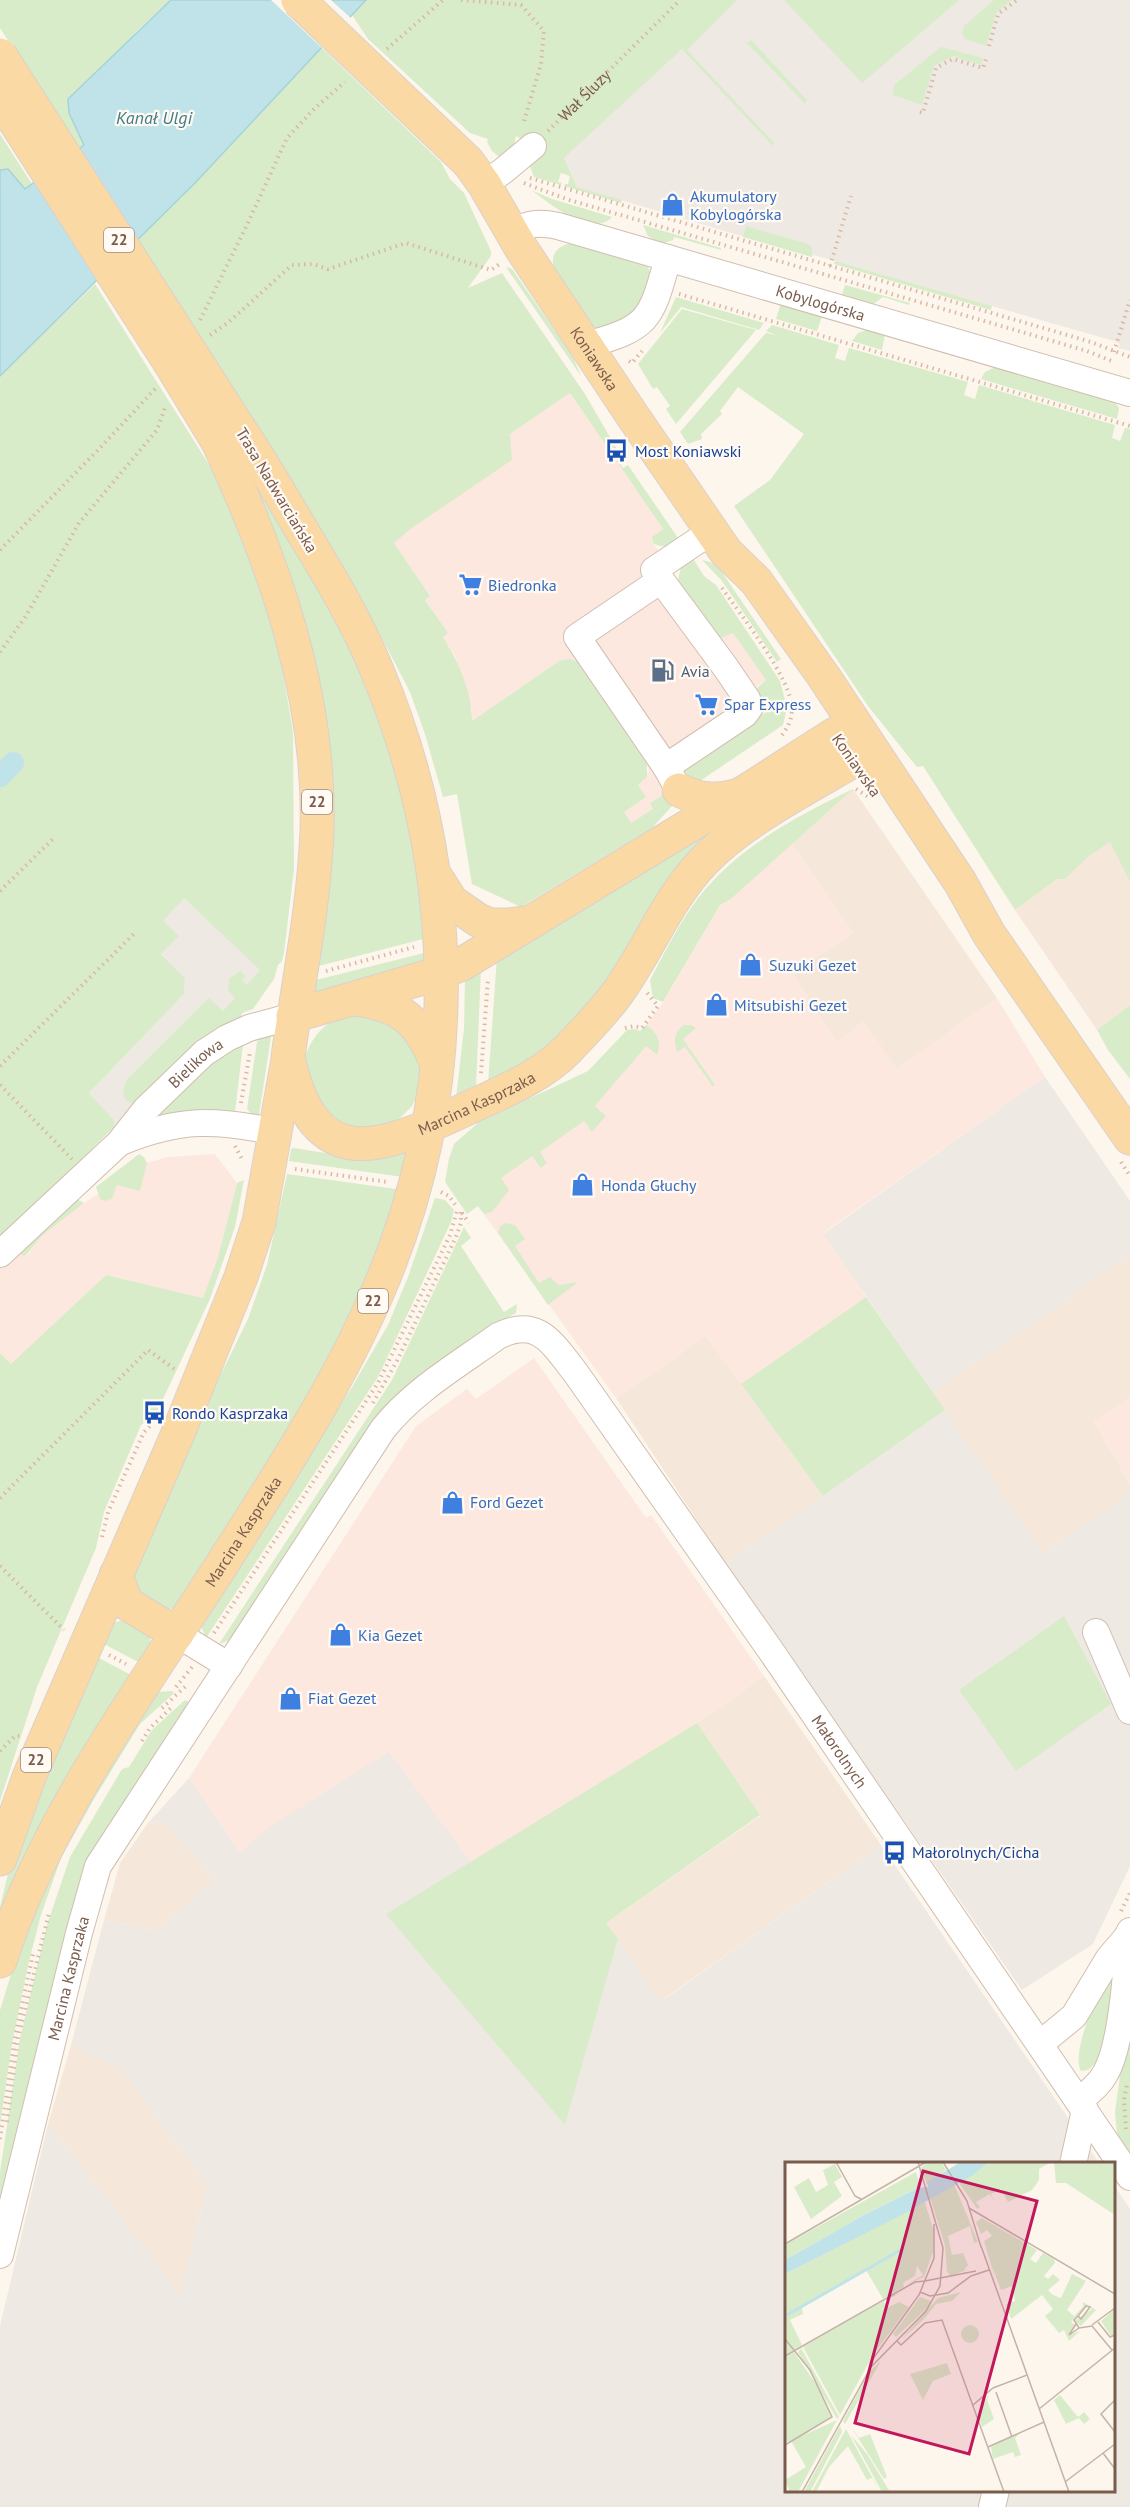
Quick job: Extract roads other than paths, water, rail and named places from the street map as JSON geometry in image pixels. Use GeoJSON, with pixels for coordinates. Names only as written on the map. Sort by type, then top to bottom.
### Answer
{"type":"FeatureCollection","features":[{"type":"Feature","properties":{"kind":"main road","name":"Koniawska"},"geometry":{"type":"LineString","coordinates":[[298,0],[503,163],[516,240],[719,542],[742,590],[850,743],[952,897],[989,934],[1130,1138]]}},
{"type":"Feature","properties":{"kind":"main road","name":"Trasa Nadwarciańska"},"geometry":{"type":"LineString","coordinates":[[0,55],[228,434],[245,501],[293,638],[310,715],[316,784],[317,832],[313,878],[293,1016]]}},
{"type":"Feature","properties":{"kind":"main road","name":"Trasa Nadwarciańska"},"geometry":{"type":"LineString","coordinates":[[0,98],[170,363],[228,434],[321,562],[374,664],[393,711],[427,828],[442,939],[442,972]]}},
{"type":"Feature","properties":{"kind":"main road"},"geometry":{"type":"LineString","coordinates":[[293,1016],[442,972],[486,950],[751,788],[785,750],[850,743]]}},
{"type":"Feature","properties":{"kind":"main road","name":"Marcina Kasprzaka"},"geometry":{"type":"LineString","coordinates":[[0,1961],[26,1890],[70,1805],[190,1642],[285,1465],[335,1379],[379,1291],[398,1243],[433,1186],[428,1125],[486,1100],[531,1076],[566,1051],[616,996],[674,900],[703,862],[850,743]]}},
{"type":"Feature","properties":{"kind":"main road"},"geometry":{"type":"LineString","coordinates":[[673,779],[702,799],[728,798],[751,788]]}},
{"type":"Feature","properties":{"kind":"main road"},"geometry":{"type":"LineString","coordinates":[[655,846],[671,831],[676,822],[680,805],[673,779]]}},
{"type":"Feature","properties":{"kind":"main road"},"geometry":{"type":"LineString","coordinates":[[434,874],[452,902],[478,920],[490,925],[533,921]]}},
{"type":"Feature","properties":{"kind":"main road","name":"22"},"geometry":{"type":"LineString","coordinates":[[428,1125],[437,1065],[442,972]]}},
{"type":"Feature","properties":{"kind":"main road"},"geometry":{"type":"LineString","coordinates":[[350,999],[384,1004],[410,1019],[426,1039],[437,1065]]}},
{"type":"Feature","properties":{"kind":"main road","name":"22"},"geometry":{"type":"LineString","coordinates":[[0,1859],[29,1777],[195,1391],[241,1277],[259,1222],[270,1167],[293,1016]]}},
{"type":"Feature","properties":{"kind":"main road","name":"22"},"geometry":{"type":"LineString","coordinates":[[288,1057],[299,1099],[311,1118],[334,1136],[354,1144]]}},
{"type":"Feature","properties":{"kind":"main road"},"geometry":{"type":"LineString","coordinates":[[276,1132],[354,1144],[385,1142],[428,1125]]}},
{"type":"Feature","properties":{"kind":"main road"},"geometry":{"type":"LineString","coordinates":[[116,1575],[126,1603],[190,1642]]}},
{"type":"Feature","properties":{"kind":"street","name":"Kobylogórska"},"geometry":{"type":"LineString","coordinates":[[516,240],[527,223],[550,224],[1130,393]]}},
{"type":"Feature","properties":{"kind":"street"},"geometry":{"type":"LineString","coordinates":[[595,358],[648,316],[654,306],[668,258]]}},
{"type":"Feature","properties":{"kind":"street"},"geometry":{"type":"LineString","coordinates":[[661,580],[577,637],[673,779],[750,707],[726,668],[654,570],[719,542]]}},
{"type":"Feature","properties":{"kind":"street","name":"Bielikowa"},"geometry":{"type":"LineString","coordinates":[[0,1254],[119,1143],[146,1109],[214,1045],[249,1028],[293,1016]]}},
{"type":"Feature","properties":{"kind":"street","name":"Bielikowa"},"geometry":{"type":"LineString","coordinates":[[119,1143],[154,1129],[197,1122],[220,1122],[276,1132]]}},
{"type":"Feature","properties":{"kind":"street","name":"Marcina Kasprzaka"},"geometry":{"type":"LineString","coordinates":[[0,2254],[79,1933],[98,1866],[398,1410],[421,1390],[509,1330],[527,1328],[542,1334]]}},
{"type":"Feature","properties":{"kind":"street","name":"Małorolnych"},"geometry":{"type":"LineString","coordinates":[[542,1334],[575,1372],[771,1651],[1130,2177]]}},
{"type":"Feature","properties":{"kind":"street"},"geometry":{"type":"LineString","coordinates":[[1096,1632],[1130,1711]]}},
{"type":"Feature","properties":{"kind":"street"},"geometry":{"type":"LineString","coordinates":[[190,1642],[229,1666]]}},
{"type":"Feature","properties":{"kind":"street"},"geometry":{"type":"LineString","coordinates":[[1040,2044],[1074,2016],[1109,1958],[1129,1934]]}},
{"type":"Feature","properties":{"kind":"street"},"geometry":{"type":"LineString","coordinates":[[1073,2162],[1082,2105],[1101,2080],[1113,2054],[1128,1965],[1129,1934]]}},
{"type":"Feature","properties":{"kind":"street"},"geometry":{"type":"LineString","coordinates":[[992,2507],[996,2492]]}},
{"type":"Feature","properties":{"kind":"water","name":"Kanał Ulgi"},"geometry":{"type":"Polygon","coordinates":[[[171,0],[366,0],[196,182],[0,376],[0,170],[8,169],[25,189],[84,145],[69,113],[68,99],[171,0]]]}},
{"type":"Feature","properties":{"kind":"waterway"},"geometry":{"type":"LineString","coordinates":[[0,776],[13,763]]}},
{"type":"Feature","properties":{"kind":"place","name":"Akumulatory Kobylogórska"},"geometry":{"type":"Point","coordinates":[672,205]}},
{"type":"Feature","properties":{"kind":"place","name":"Most Koniawski"},"geometry":{"type":"Point","coordinates":[617,451]}},
{"type":"Feature","properties":{"kind":"place","name":"Biedronka"},"geometry":{"type":"Point","coordinates":[470,585]}},
{"type":"Feature","properties":{"kind":"place","name":"Avia"},"geometry":{"type":"Point","coordinates":[663,671]}},
{"type":"Feature","properties":{"kind":"place","name":"Spar Express"},"geometry":{"type":"Point","coordinates":[706,704]}},
{"type":"Feature","properties":{"kind":"place","name":"Suzuki Gezet"},"geometry":{"type":"Point","coordinates":[751,965]}},
{"type":"Feature","properties":{"kind":"place","name":"Mitsubishi Gezet"},"geometry":{"type":"Point","coordinates":[716,1005]}},
{"type":"Feature","properties":{"kind":"place","name":"Honda Głuchy"},"geometry":{"type":"Point","coordinates":[583,1185]}},
{"type":"Feature","properties":{"kind":"place","name":"Rondo Kasprzaka"},"geometry":{"type":"Point","coordinates":[154,1413]}},
{"type":"Feature","properties":{"kind":"place","name":"Ford Gezet"},"geometry":{"type":"Point","coordinates":[452,1502]}},
{"type":"Feature","properties":{"kind":"place","name":"Kia Gezet"},"geometry":{"type":"Point","coordinates":[340,1635]}},
{"type":"Feature","properties":{"kind":"place","name":"Fiat Gezet"},"geometry":{"type":"Point","coordinates":[290,1698]}},
{"type":"Feature","properties":{"kind":"place","name":"Małorolnych/Cicha"},"geometry":{"type":"Point","coordinates":[894,1852]}}]}
